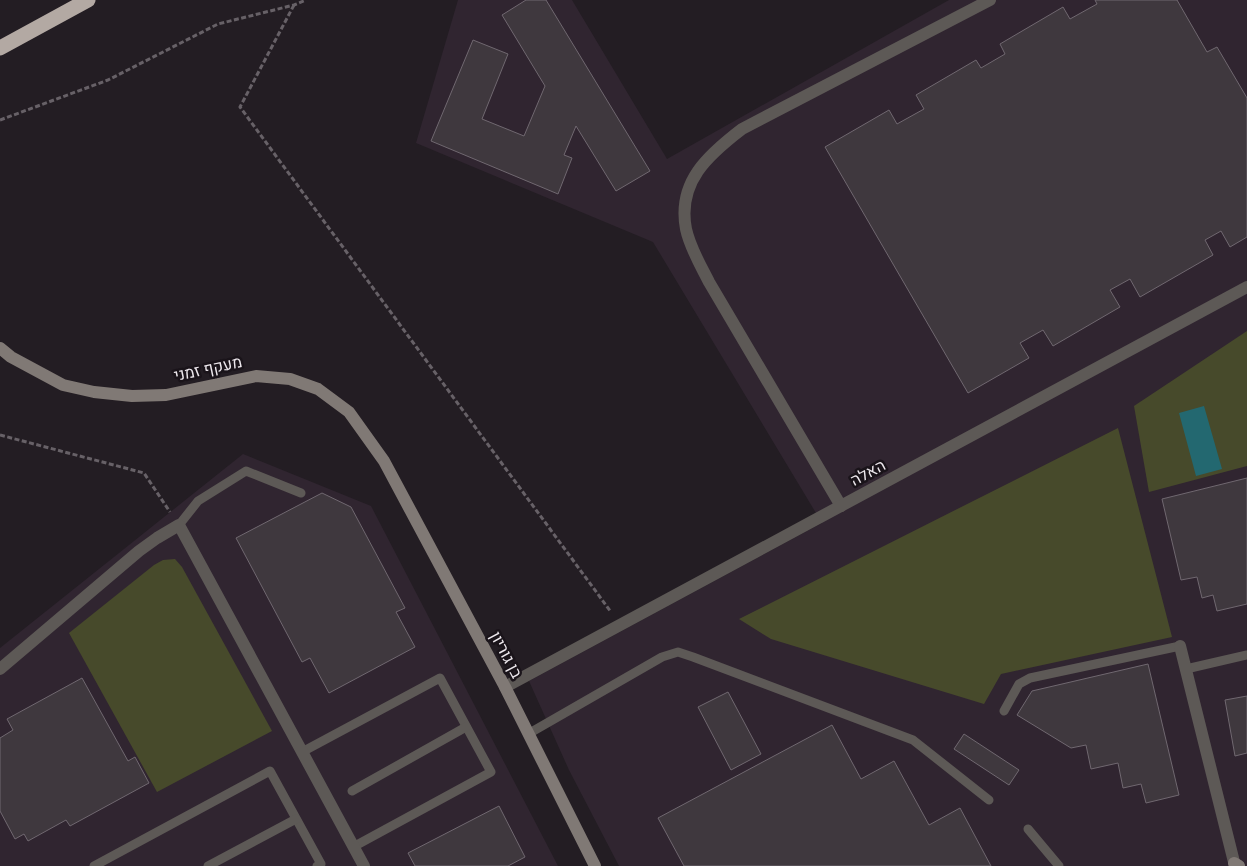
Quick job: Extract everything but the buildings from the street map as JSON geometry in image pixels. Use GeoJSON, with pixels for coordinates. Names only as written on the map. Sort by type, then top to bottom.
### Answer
{"type":"FeatureCollection","features":[{"type":"Feature","properties":{"kind":"highway"},"geometry":{"type":"LineString","coordinates":[[0,48],[88,0]]}},
{"type":"Feature","properties":{"kind":"street"},"geometry":{"type":"LineString","coordinates":[[841,506],[709,282],[696,256],[686,230],[685,210],[688,186],[701,166],[719,147],[742,129],[990,0]]}},
{"type":"Feature","properties":{"kind":"street","name":"האלה"},"geometry":{"type":"LineString","coordinates":[[505,687],[1247,287]]}},
{"type":"Feature","properties":{"kind":"street","name":"מעקף זמני"},"geometry":{"type":"LineString","coordinates":[[0,342],[11,357]]}},
{"type":"Feature","properties":{"kind":"street","name":"מעקף זמני"},"geometry":{"type":"LineString","coordinates":[[0,348],[11,357],[63,385],[94,392],[132,396],[166,395],[256,376],[290,379],[318,390],[349,412],[384,462]]}},
{"type":"Feature","properties":{"kind":"street","name":"בן גוריון"},"geometry":{"type":"LineString","coordinates":[[384,462],[505,687],[595,866]]}},
{"type":"Feature","properties":{"kind":"street"},"geometry":{"type":"LineString","coordinates":[[0,669],[139,551],[179,525],[364,866]]}},
{"type":"Feature","properties":{"kind":"street"},"geometry":{"type":"LineString","coordinates":[[1180,646],[1236,865]]}},
{"type":"Feature","properties":{"kind":"lane"},"geometry":{"type":"LineString","coordinates":[[179,525],[198,502],[246,471],[301,493]]}},
{"type":"Feature","properties":{"kind":"lane"},"geometry":{"type":"LineString","coordinates":[[1004,711],[1020,684],[1030,678],[1180,646]]}},
{"type":"Feature","properties":{"kind":"lane"},"geometry":{"type":"LineString","coordinates":[[528,734],[662,657],[678,652],[913,740],[989,800]]}},
{"type":"Feature","properties":{"kind":"lane"},"geometry":{"type":"LineString","coordinates":[[1186,669],[1247,655]]}},
{"type":"Feature","properties":{"kind":"lane"},"geometry":{"type":"LineString","coordinates":[[302,752],[440,678],[491,772],[353,847]]}},
{"type":"Feature","properties":{"kind":"lane"},"geometry":{"type":"LineString","coordinates":[[352,791],[466,726]]}},
{"type":"Feature","properties":{"kind":"lane"},"geometry":{"type":"LineString","coordinates":[[94,866],[270,771],[321,864],[317,866]]}},
{"type":"Feature","properties":{"kind":"lane"},"geometry":{"type":"LineString","coordinates":[[208,866],[296,818]]}},
{"type":"Feature","properties":{"kind":"lane"},"geometry":{"type":"LineString","coordinates":[[1028,829],[1059,866]]}},
{"type":"Feature","properties":{"kind":"path"},"geometry":{"type":"LineString","coordinates":[[0,120],[108,80],[218,24],[294,5],[306,0]]}},
{"type":"Feature","properties":{"kind":"path"},"geometry":{"type":"LineString","coordinates":[[294,5],[240,108],[620,625]]}},
{"type":"Feature","properties":{"kind":"path"},"geometry":{"type":"LineString","coordinates":[[0,435],[144,473],[179,525]]}},
{"type":"Feature","properties":{"kind":"shaded area"},"geometry":{"type":"Polygon","coordinates":[[[458,0],[572,0],[667,159],[949,0],[1247,0],[1247,866],[619,866],[569,770],[529,681],[822,523],[653,242],[416,143],[458,0]]]}},
{"type":"Feature","properties":{"kind":"shaded area"},"geometry":{"type":"Polygon","coordinates":[[[243,454],[371,506],[558,866],[0,866],[0,648],[243,454]]]}},
{"type":"Feature","properties":{"kind":"green space"},"geometry":{"type":"Polygon","coordinates":[[[1247,331],[1247,466],[1149,492],[1134,406],[1247,331]]]}},
{"type":"Feature","properties":{"kind":"green space"},"geometry":{"type":"Polygon","coordinates":[[[1118,428],[1172,637],[1001,674],[984,704],[771,639],[739,619],[1118,428]]]}},
{"type":"Feature","properties":{"kind":"green space"},"geometry":{"type":"Polygon","coordinates":[[[175,559],[182,567],[272,731],[157,792],[69,633],[154,565],[163,560],[175,559]]]}},
{"type":"Feature","properties":{"kind":"water"},"geometry":{"type":"Polygon","coordinates":[[[1204,406],[1222,469],[1196,476],[1179,413],[1204,406]]]}}]}
